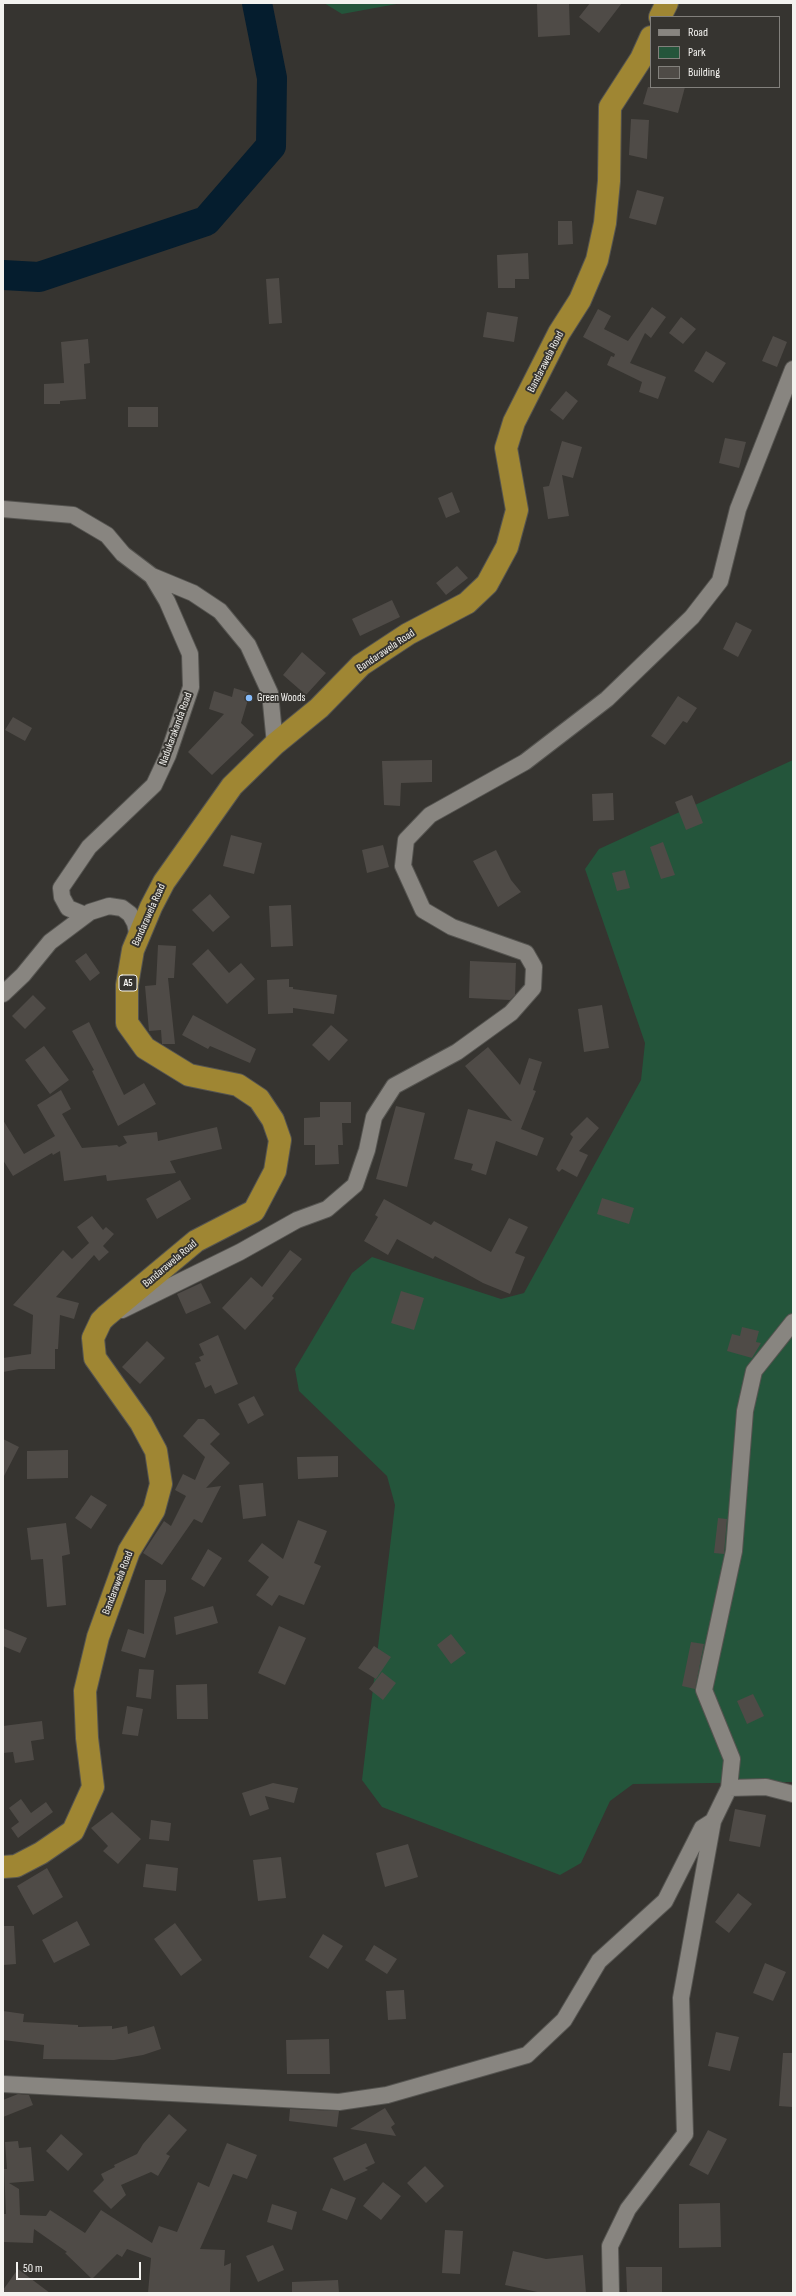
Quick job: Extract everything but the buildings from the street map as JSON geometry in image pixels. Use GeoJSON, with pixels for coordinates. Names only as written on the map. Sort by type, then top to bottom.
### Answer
{"type":"FeatureCollection","features":[{"type":"Feature","properties":{"kind":"highway"},"geometry":{"type":"LineString","coordinates":[[660,16],[667,3]]}},
{"type":"Feature","properties":{"kind":"highway","name":"Bandarawela Road"},"geometry":{"type":"LineString","coordinates":[[3,1867],[16,1866],[35,1856],[73,1831],[93,1787],[87,1738],[85,1691],[98,1637],[129,1551],[154,1510],[161,1484],[156,1452],[141,1423],[95,1358],[93,1338],[101,1321],[108,1317],[196,1241],[254,1211],[275,1171],[280,1140],[273,1120],[259,1099],[238,1085],[189,1075],[145,1048],[127,1023],[127,985],[133,950],[164,882],[232,786],[275,744],[320,708],[361,665],[408,634],[467,603],[487,584],[507,547],[517,510],[506,448],[514,422],[559,333],[580,300],[597,260],[605,223],[609,181],[610,107],[641,59],[650,39]]}},
{"type":"Feature","properties":{"kind":"street"},"geometry":{"type":"LineString","coordinates":[[108,1317],[240,1252],[297,1220],[327,1209],[355,1185],[367,1150],[374,1117],[394,1086],[458,1052],[511,1013],[532,988],[534,967],[526,953],[452,927],[423,910],[403,866],[406,840],[430,816],[525,762],[608,699],[692,617],[720,581],[738,509],[793,369]]}},
{"type":"Feature","properties":{"kind":"street","name":"Nadukarakanda Road"},"geometry":{"type":"LineString","coordinates":[[3,509],[73,515],[107,535],[123,554],[152,576],[167,601],[190,654],[191,687],[168,755],[154,785],[89,847],[61,888],[62,897],[68,908],[85,915]]}},
{"type":"Feature","properties":{"kind":"street"},"geometry":{"type":"LineString","coordinates":[[152,576],[193,593],[220,611],[248,645],[270,693],[275,744]]}},
{"type":"Feature","properties":{"kind":"street"},"geometry":{"type":"LineString","coordinates":[[3,994],[23,975],[50,942],[85,915],[109,906],[122,908],[130,914],[135,923],[138,938]]}},
{"type":"Feature","properties":{"kind":"street"},"geometry":{"type":"LineString","coordinates":[[611,2293],[610,2246],[628,2209],[685,2134],[681,1998],[713,1820],[729,1788],[732,1758],[704,1690],[734,1551],[745,1411],[754,1371],[793,1322]]}},
{"type":"Feature","properties":{"kind":"street"},"geometry":{"type":"LineString","coordinates":[[729,1788],[766,1787],[793,1794]]}},
{"type":"Feature","properties":{"kind":"street"},"geometry":{"type":"LineString","coordinates":[[3,2084],[339,2102],[387,2095],[527,2055],[564,2020],[599,1961],[665,1902],[702,1828],[713,1820]]}},
{"type":"Feature","properties":{"kind":"green space"},"geometry":{"type":"Polygon","coordinates":[[[324,3],[402,3],[342,14],[324,3]]]}},
{"type":"Feature","properties":{"kind":"green space"},"geometry":{"type":"Polygon","coordinates":[[[793,760],[793,1782],[633,1784],[610,1801],[581,1863],[560,1875],[382,1807],[362,1780],[395,1505],[387,1476],[299,1391],[295,1369],[352,1273],[372,1257],[501,1299],[524,1293],[641,1080],[645,1043],[585,869],[599,849],[793,760]]]}},
{"type":"Feature","properties":{"kind":"waterway"},"geometry":{"type":"LineString","coordinates":[[3,275],[39,277],[206,221],[271,146],[272,78],[257,3]]}},
{"type":"Feature","properties":{"kind":"place","name":"Green Woods"},"geometry":{"type":"Point","coordinates":[249,698]}}]}
